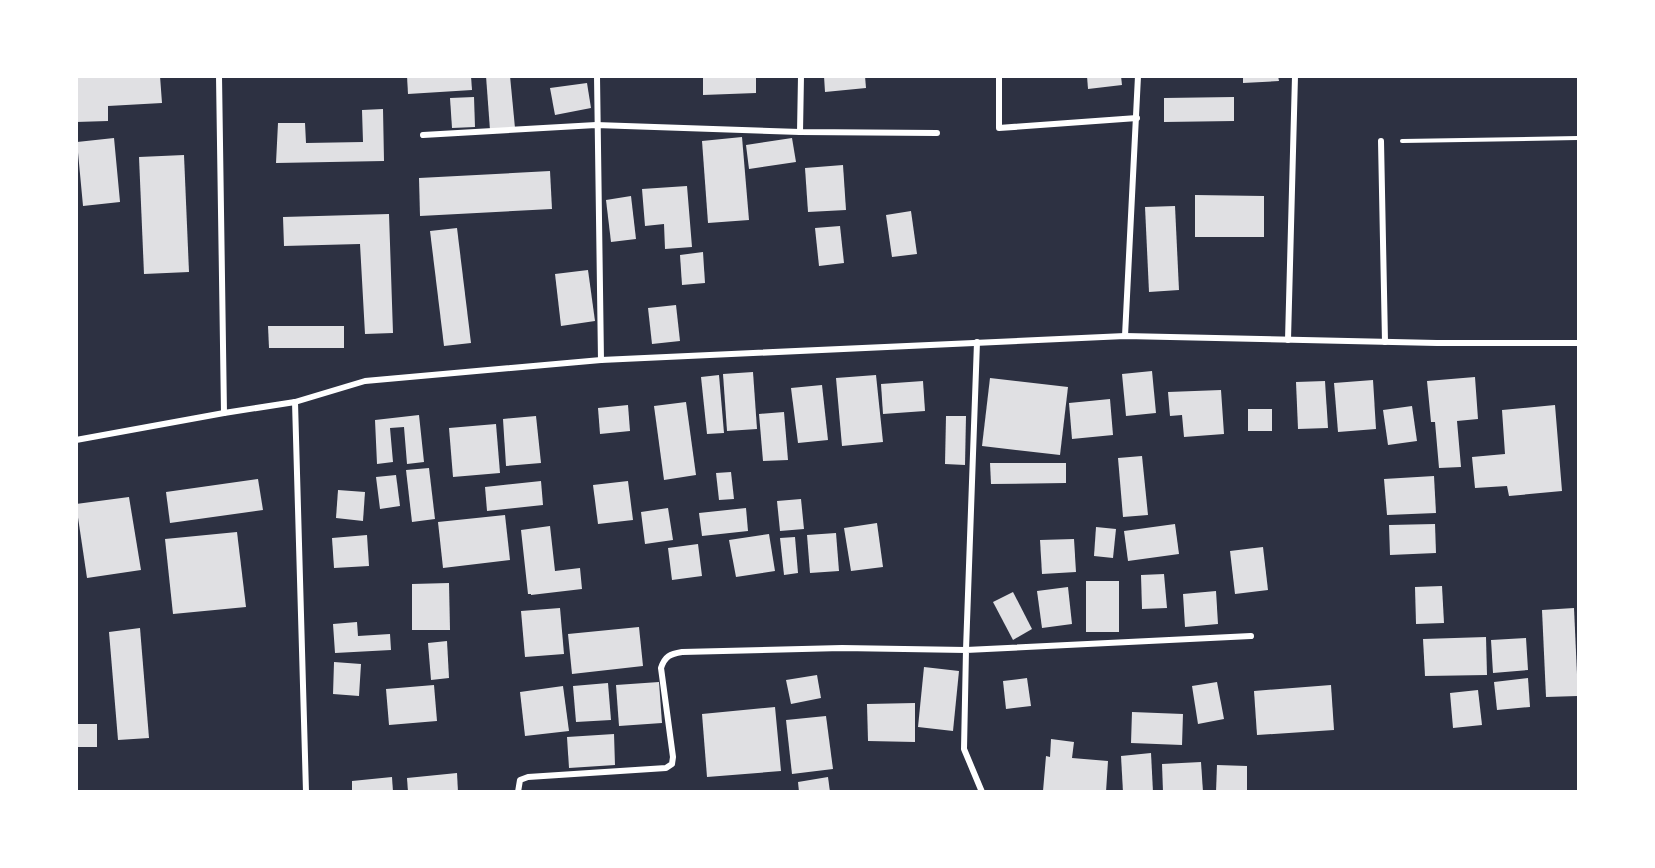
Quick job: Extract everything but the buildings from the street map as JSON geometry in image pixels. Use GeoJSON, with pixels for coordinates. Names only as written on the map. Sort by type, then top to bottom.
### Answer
{"type":"FeatureCollection","features":[{"type":"Feature","properties":{"kind":"street"},"geometry":{"type":"LineString","coordinates":[[219,76],[224,413]]}},
{"type":"Feature","properties":{"kind":"street"},"geometry":{"type":"LineString","coordinates":[[597,76],[601,360]]}},
{"type":"Feature","properties":{"kind":"street"},"geometry":{"type":"LineString","coordinates":[[800,132],[801,76]]}},
{"type":"Feature","properties":{"kind":"street"},"geometry":{"type":"LineString","coordinates":[[999,76],[999,128],[1137,118]]}},
{"type":"Feature","properties":{"kind":"street"},"geometry":{"type":"LineString","coordinates":[[1125,336],[1138,76]]}},
{"type":"Feature","properties":{"kind":"street"},"geometry":{"type":"LineString","coordinates":[[1288,340],[1295,76]]}},
{"type":"Feature","properties":{"kind":"street"},"geometry":{"type":"LineString","coordinates":[[423,135],[596,125],[800,132],[937,133]]}},
{"type":"Feature","properties":{"kind":"street"},"geometry":{"type":"LineString","coordinates":[[1381,141],[1385,342]]}},
{"type":"Feature","properties":{"kind":"street"},"geometry":{"type":"LineString","coordinates":[[76,440],[295,402],[365,381],[601,360],[1125,336],[1385,342],[1578,343]]}},
{"type":"Feature","properties":{"kind":"street"},"geometry":{"type":"LineString","coordinates":[[977,342],[964,749],[982,792]]}},
{"type":"Feature","properties":{"kind":"street"},"geometry":{"type":"LineString","coordinates":[[295,402],[306,792]]}},
{"type":"Feature","properties":{"kind":"street"},"geometry":{"type":"LineString","coordinates":[[518,792],[520,780],[528,777],[666,768],[672,764],[661,668],[663,660],[669,654],[842,648],[966,650],[1251,636]]}},
{"type":"Feature","properties":{"kind":"path"},"geometry":{"type":"LineString","coordinates":[[1381,141],[1578,138]]}}]}
